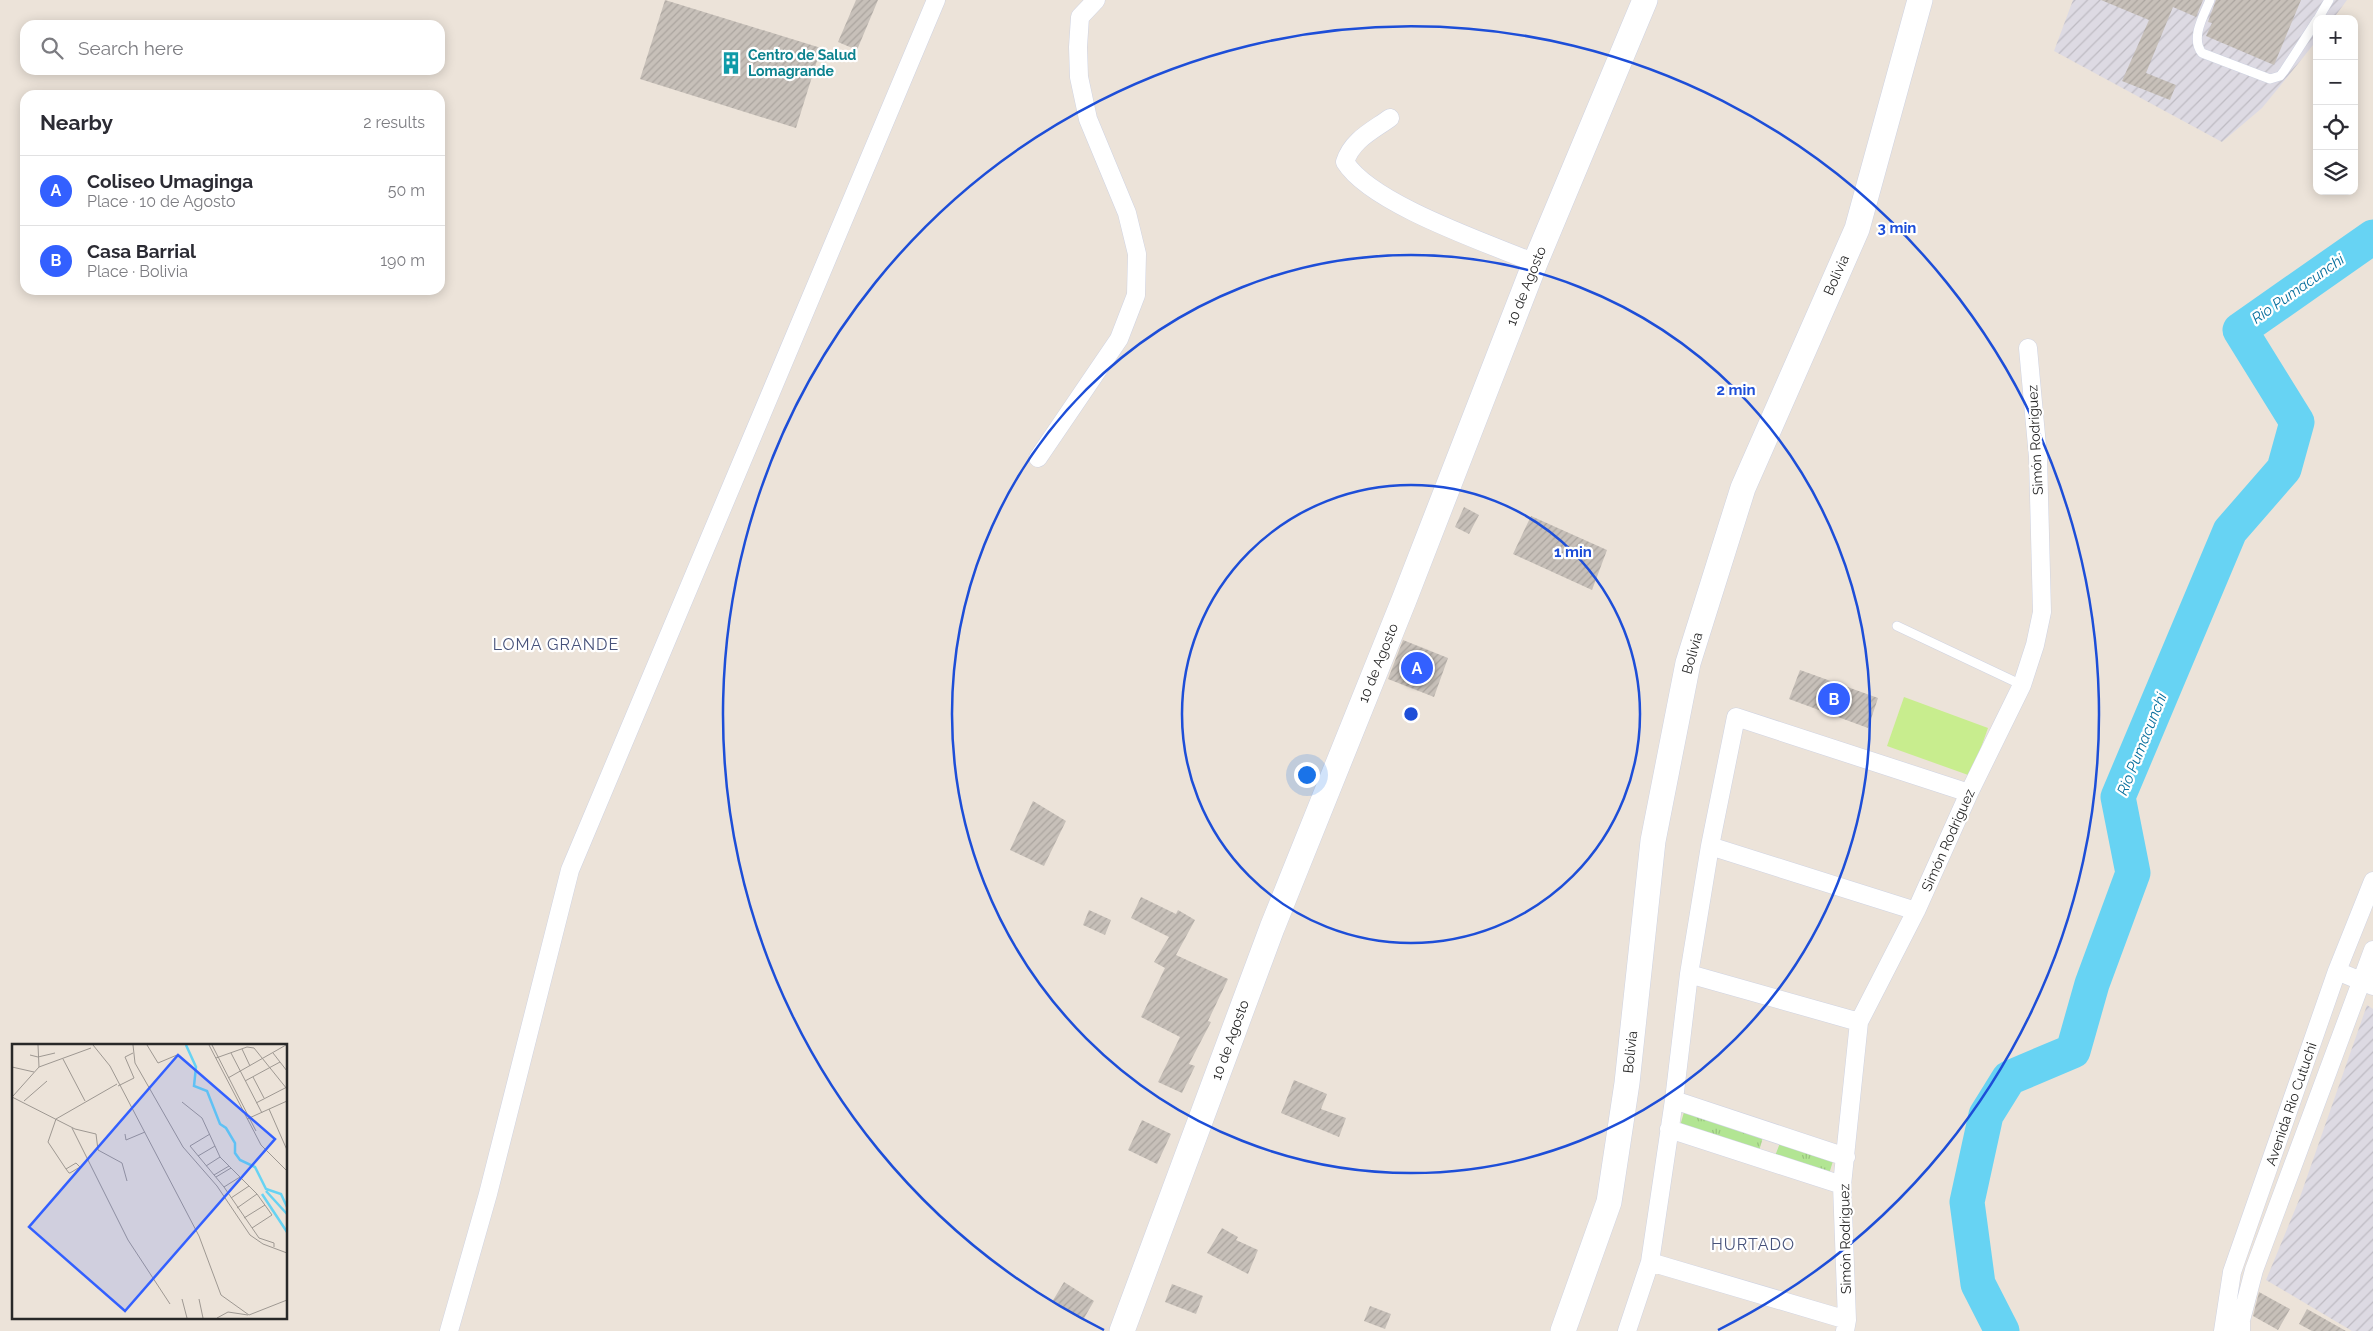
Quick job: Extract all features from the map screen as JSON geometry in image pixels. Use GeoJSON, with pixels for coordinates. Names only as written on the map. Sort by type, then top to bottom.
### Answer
{"type":"FeatureCollection","features":[{"type":"Feature","properties":{"kind":"street"},"geometry":{"type":"LineString","coordinates":[[449,1331],[488,1194],[570,870],[936,0]]}},
{"type":"Feature","properties":{"kind":"street"},"geometry":{"type":"LineString","coordinates":[[1038,458],[1119,339],[1136,294],[1137,254],[1127,213],[1088,119],[1079,77],[1080,17],[1096,0]]}},
{"type":"Feature","properties":{"kind":"street","name":"10 de Agosto"},"geometry":{"type":"LineString","coordinates":[[1122,1331],[1272,928],[1404,600],[1535,263],[1644,0]]}},
{"type":"Feature","properties":{"kind":"street","name":"Bolivia"},"geometry":{"type":"LineString","coordinates":[[1563,1331],[1610,1202],[1627,1083],[1653,841],[1688,664],[1742,488],[1856,229],[1920,0]]}},
{"type":"Feature","properties":{"kind":"street"},"geometry":{"type":"LineString","coordinates":[[1390,118],[1356,142],[1348,152],[1345,162],[1360,180],[1407,209],[1535,263]]}},
{"type":"Feature","properties":{"kind":"street","name":"Simón Rodriguez"},"geometry":{"type":"LineString","coordinates":[[1846,1326],[1842,1185],[1859,1022],[1916,911],[1969,793],[2022,686],[2042,612],[2038,457],[2028,348]]}},
{"type":"Feature","properties":{"kind":"street"},"geometry":{"type":"LineString","coordinates":[[1627,1331],[1650,1262],[1674,1100],[1689,974],[1710,846],[1736,717],[1969,793]]}},
{"type":"Feature","properties":{"kind":"street"},"geometry":{"type":"LineString","coordinates":[[1710,846],[1916,911]]}},
{"type":"Feature","properties":{"kind":"street","name":"Avenida Rio Cutuchi"},"geometry":{"type":"LineString","coordinates":[[2223,1331],[2232,1272],[2337,971],[2373,880]]}},
{"type":"Feature","properties":{"kind":"street","name":"Avenida Rio Cutuchi"},"geometry":{"type":"LineString","coordinates":[[2241,1331],[2241,1320],[2254,1270],[2367,983],[2373,950]]}},
{"type":"Feature","properties":{"kind":"street"},"geometry":{"type":"LineString","coordinates":[[2337,971],[2367,983]]}},
{"type":"Feature","properties":{"kind":"street"},"geometry":{"type":"LineString","coordinates":[[1689,974],[1859,1022]]}},
{"type":"Feature","properties":{"kind":"street"},"geometry":{"type":"LineString","coordinates":[[1674,1100],[1846,1157]]}},
{"type":"Feature","properties":{"kind":"street"},"geometry":{"type":"LineString","coordinates":[[1669,1129],[1842,1185]]}},
{"type":"Feature","properties":{"kind":"street"},"geometry":{"type":"LineString","coordinates":[[1763,1159],[1770,1132]]}},
{"type":"Feature","properties":{"kind":"street"},"geometry":{"type":"LineString","coordinates":[[1650,1262],[1846,1326]]}},
{"type":"Feature","properties":{"kind":"lane"},"geometry":{"type":"LineString","coordinates":[[2210,0],[2198,34],[2197,48],[2202,53],[2270,80],[2280,76],[2284,71],[2313,26]]}},
{"type":"Feature","properties":{"kind":"lane"},"geometry":{"type":"LineString","coordinates":[[2320,15],[2329,0]]}},
{"type":"Feature","properties":{"kind":"lane"},"geometry":{"type":"LineString","coordinates":[[1898,626],[2022,686]]}},
{"type":"Feature","properties":{"kind":"shaded area"},"geometry":{"type":"Polygon","coordinates":[[[2073,0],[2347,0],[2336,15],[2313,15],[2313,45],[2262,108],[2222,142],[2054,51],[2073,0]]]}},
{"type":"Feature","properties":{"kind":"shaded area"},"geometry":{"type":"Polygon","coordinates":[[[2367,1005],[2373,1009],[2373,1331],[2352,1331],[2266,1280],[2299,1200],[2367,1005]]]}},
{"type":"Feature","properties":{"kind":"green space"},"geometry":{"type":"Polygon","coordinates":[[[1904,697],[1988,728],[1971,776],[1887,746],[1904,697]]]}},
{"type":"Feature","properties":{"kind":"green space"},"geometry":{"type":"Polygon","coordinates":[[[1684,1112],[1763,1137],[1759,1151],[1680,1126],[1684,1112]]]}},
{"type":"Feature","properties":{"kind":"green space"},"geometry":{"type":"Polygon","coordinates":[[[1780,1143],[1833,1161],[1829,1174],[1775,1156],[1780,1143]]]}},
{"type":"Feature","properties":{"kind":"building","name":"Centro de Salud Lomagrande"},"geometry":{"type":"Polygon","coordinates":[[[665,0],[821,48],[796,128],[640,79],[665,0]]]}},
{"type":"Feature","properties":{"kind":"building"},"geometry":{"type":"Polygon","coordinates":[[[856,0],[878,0],[857,50],[838,42],[856,0]]]}},
{"type":"Feature","properties":{"kind":"building"},"geometry":{"type":"Polygon","coordinates":[[[2101,0],[2203,0],[2196,17],[2173,7],[2146,73],[2176,85],[2170,100],[2122,81],[2149,20],[2101,0]]]}},
{"type":"Feature","properties":{"kind":"building"},"geometry":{"type":"Polygon","coordinates":[[[2216,0],[2301,0],[2274,65],[2206,36],[2212,23],[2208,22],[2216,0]]]}},
{"type":"Feature","properties":{"kind":"building"},"geometry":{"type":"Polygon","coordinates":[[[1464,507],[1479,515],[1469,534],[1455,527],[1464,507]]]}},
{"type":"Feature","properties":{"kind":"building"},"geometry":{"type":"Polygon","coordinates":[[[1531,516],[1607,550],[1592,590],[1513,554],[1531,516]]]}},
{"type":"Feature","properties":{"kind":"building"},"geometry":{"type":"Polygon","coordinates":[[[1403,640],[1448,658],[1434,697],[1388,679],[1403,640]]]}},
{"type":"Feature","properties":{"kind":"building"},"geometry":{"type":"Polygon","coordinates":[[[1800,670],[1878,698],[1868,728],[1789,699],[1800,670]]]}},
{"type":"Feature","properties":{"kind":"building"},"geometry":{"type":"Polygon","coordinates":[[[1033,801],[1066,821],[1044,866],[1010,850],[1033,801]]]}},
{"type":"Feature","properties":{"kind":"building"},"geometry":{"type":"Polygon","coordinates":[[[1141,897],[1176,914],[1178,910],[1195,920],[1176,955],[1228,979],[1208,1021],[1211,1022],[1189,1064],[1195,1066],[1182,1093],[1158,1082],[1180,1037],[1141,1017],[1165,968],[1154,962],[1169,937],[1131,918],[1141,897]]]}},
{"type":"Feature","properties":{"kind":"building"},"geometry":{"type":"Polygon","coordinates":[[[1089,910],[1111,920],[1105,935],[1083,925],[1089,910]]]}},
{"type":"Feature","properties":{"kind":"building"},"geometry":{"type":"Polygon","coordinates":[[[1294,1080],[1327,1094],[1321,1109],[1346,1118],[1339,1137],[1281,1113],[1294,1080]]]}},
{"type":"Feature","properties":{"kind":"building"},"geometry":{"type":"Polygon","coordinates":[[[1142,1120],[1171,1134],[1157,1164],[1128,1150],[1142,1120]]]}},
{"type":"Feature","properties":{"kind":"building"},"geometry":{"type":"Polygon","coordinates":[[[1222,1228],[1238,1237],[1236,1240],[1258,1250],[1248,1274],[1207,1253],[1222,1228]]]}},
{"type":"Feature","properties":{"kind":"building"},"geometry":{"type":"Polygon","coordinates":[[[1064,1282],[1094,1301],[1083,1320],[1052,1302],[1064,1282]]]}},
{"type":"Feature","properties":{"kind":"building"},"geometry":{"type":"Polygon","coordinates":[[[1172,1284],[1203,1296],[1196,1314],[1165,1302],[1172,1284]]]}},
{"type":"Feature","properties":{"kind":"building"},"geometry":{"type":"Polygon","coordinates":[[[2259,1292],[2290,1309],[2278,1330],[2253,1316],[2259,1292]]]}},
{"type":"Feature","properties":{"kind":"building"},"geometry":{"type":"Polygon","coordinates":[[[1370,1306],[1391,1314],[1385,1329],[1364,1321],[1370,1306]]]}},
{"type":"Feature","properties":{"kind":"building"},"geometry":{"type":"Polygon","coordinates":[[[2307,1309],[2346,1331],[2312,1331],[2299,1324],[2307,1309]]]}},
{"type":"Feature","properties":{"kind":"waterway","name":"Rio Pumacunchi"},"geometry":{"type":"LineString","coordinates":[[2002,1331],[1978,1284],[1967,1202],[1986,1115],[2009,1078],[2073,1051],[2092,984],[2133,873],[2118,797],[2230,531],[2284,469],[2297,422],[2240,330],[2373,237]]}},
{"type":"Feature","properties":{"kind":"place","name":"Centro de Salud Lomagrande"},"geometry":{"type":"Point","coordinates":[731,63]}},
{"type":"Feature","properties":{"kind":"place","name":"Coliseo Umaginga"},"geometry":{"type":"Point","coordinates":[1417,668]}},
{"type":"Feature","properties":{"kind":"place","name":"Casa Barrial"},"geometry":{"type":"Point","coordinates":[1834,699]}},
{"type":"Feature","properties":{"kind":"district","name":"LOMA GRANDE"},"geometry":{"type":"Point","coordinates":[556,644]}},
{"type":"Feature","properties":{"kind":"district","name":"HURTADO"},"geometry":{"type":"Point","coordinates":[1753,1244]}}]}
